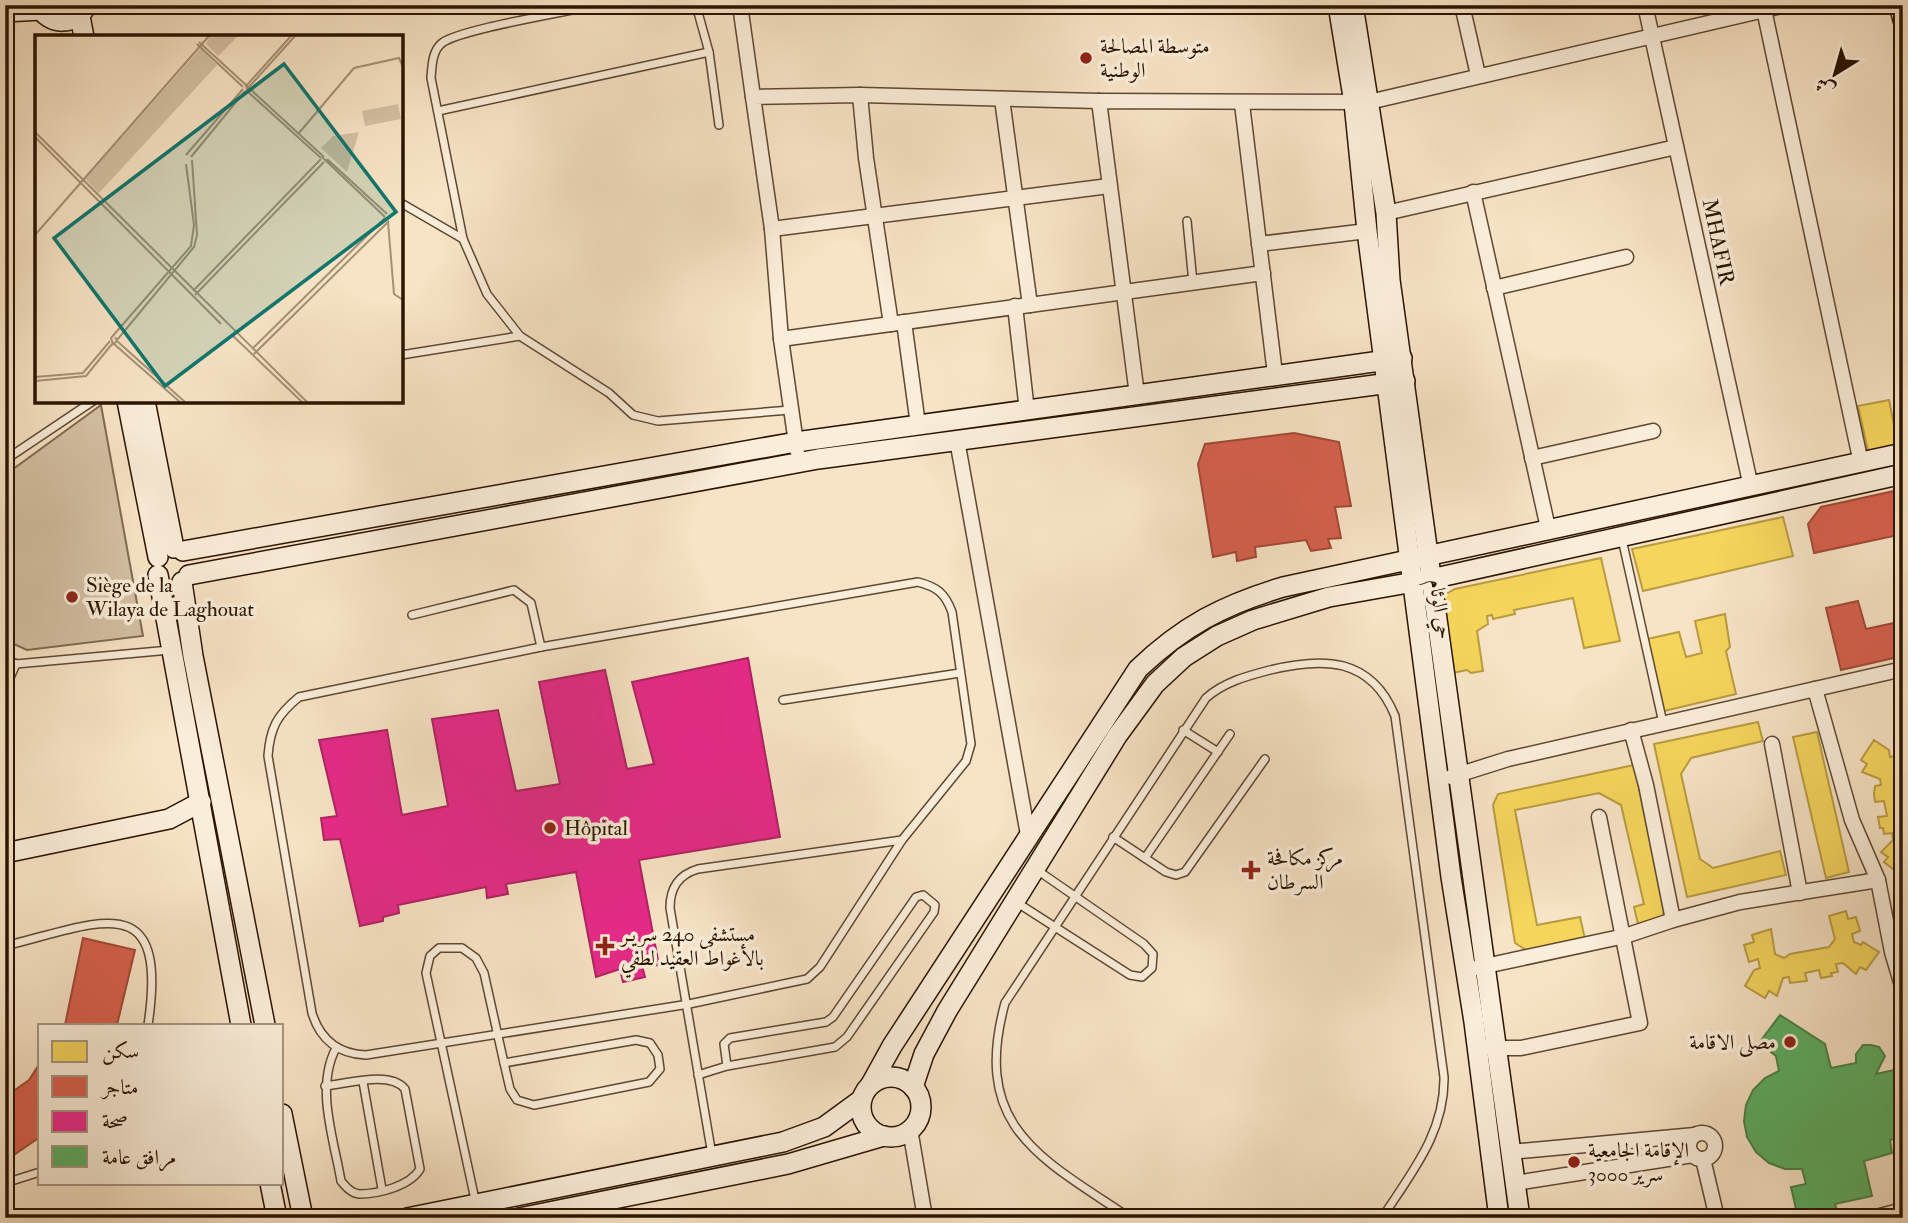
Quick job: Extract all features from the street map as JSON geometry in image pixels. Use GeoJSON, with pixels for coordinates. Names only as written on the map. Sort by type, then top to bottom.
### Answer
{"type":"FeatureCollection","features":[{"type":"Feature","properties":{"kind":"street"},"geometry":{"type":"LineString","coordinates":[[740,5],[772,229],[790,410],[800,463]]}},
{"type":"Feature","properties":{"kind":"street","name":"حي الوئام"},"geometry":{"type":"LineString","coordinates":[[1338,5],[1385,213],[1393,360]]}},
{"type":"Feature","properties":{"kind":"street","name":"حي الوئام"},"geometry":{"type":"LineString","coordinates":[[1353,5],[1362,102],[1367,231],[1396,382],[1448,777],[1465,970],[1510,1152],[1520,1218]]}},
{"type":"Feature","properties":{"kind":"street"},"geometry":{"type":"LineString","coordinates":[[1462,5],[1478,75]]}},
{"type":"Feature","properties":{"kind":"street","name":"MHAFIR"},"geometry":{"type":"LineString","coordinates":[[1645,5],[1751,487]]}},
{"type":"Feature","properties":{"kind":"street"},"geometry":{"type":"LineString","coordinates":[[753,97],[860,95],[1242,104],[1362,102],[1763,8],[1786,5]]}},
{"type":"Feature","properties":{"kind":"street"},"geometry":{"type":"LineString","coordinates":[[1899,5],[1903,20]]}},
{"type":"Feature","properties":{"kind":"street"},"geometry":{"type":"LineString","coordinates":[[1763,8],[1861,463]]}},
{"type":"Feature","properties":{"kind":"street"},"geometry":{"type":"LineString","coordinates":[[5,12],[72,20],[88,9]]}},
{"type":"Feature","properties":{"kind":"street"},"geometry":{"type":"LineString","coordinates":[[84,35],[88,9]]}},
{"type":"Feature","properties":{"kind":"street"},"geometry":{"type":"LineString","coordinates":[[860,95],[875,217],[918,425]]}},
{"type":"Feature","properties":{"kind":"street"},"geometry":{"type":"LineString","coordinates":[[1002,99],[1023,305],[1027,411]]}},
{"type":"Feature","properties":{"kind":"street"},"geometry":{"type":"LineString","coordinates":[[1099,101],[1137,395]]}},
{"type":"Feature","properties":{"kind":"street"},"geometry":{"type":"LineString","coordinates":[[1242,104],[1275,374]]}},
{"type":"Feature","properties":{"kind":"street"},"geometry":{"type":"LineString","coordinates":[[1385,213],[1676,147]]}},
{"type":"Feature","properties":{"kind":"street"},"geometry":{"type":"LineString","coordinates":[[772,229],[1110,186]]}},
{"type":"Feature","properties":{"kind":"street"},"geometry":{"type":"LineString","coordinates":[[1473,192],[1548,528]]}},
{"type":"Feature","properties":{"kind":"street"},"geometry":{"type":"LineString","coordinates":[[1259,244],[1367,231]]}},
{"type":"Feature","properties":{"kind":"street"},"geometry":{"type":"LineString","coordinates":[[1494,288],[1626,257]]}},
{"type":"Feature","properties":{"kind":"street"},"geometry":{"type":"LineString","coordinates":[[781,339],[1263,273]]}},
{"type":"Feature","properties":{"kind":"street"},"geometry":{"type":"LineString","coordinates":[[168,558],[796,442],[1275,374],[1393,360]]}},
{"type":"Feature","properties":{"kind":"street"},"geometry":{"type":"LineString","coordinates":[[127,402],[168,558],[169,583],[800,463],[1396,382]]}},
{"type":"Feature","properties":{"kind":"street"},"geometry":{"type":"LineString","coordinates":[[145,402],[168,558],[172,649],[241,1024]]}},
{"type":"Feature","properties":{"kind":"street"},"geometry":{"type":"LineString","coordinates":[[1532,458],[1653,431]]}},
{"type":"Feature","properties":{"kind":"street"},"geometry":{"type":"LineString","coordinates":[[957,440],[1028,835]]}},
{"type":"Feature","properties":{"kind":"street"},"geometry":{"type":"LineString","coordinates":[[407,1218],[478,1210],[712,1155],[783,1142],[824,1126],[866,1092],[888,1077],[906,1081],[913,1087],[920,1104],[920,1114],[910,1129],[893,1137],[875,1133],[863,1119],[866,1092],[1028,835],[1138,669],[1170,638],[1206,616],[1244,598],[1283,587],[1903,453]]}},
{"type":"Feature","properties":{"kind":"street"},"geometry":{"type":"LineString","coordinates":[[913,1087],[924,1054],[947,1011],[1117,736],[1155,684],[1184,657],[1217,636],[1282,610],[1903,474]]}},
{"type":"Feature","properties":{"kind":"street"},"geometry":{"type":"LineString","coordinates":[[168,558],[190,559],[186,578],[193,656],[265,1024]]}},
{"type":"Feature","properties":{"kind":"street"},"geometry":{"type":"LineString","coordinates":[[1448,777],[1508,759],[1631,730],[1903,670]]}},
{"type":"Feature","properties":{"kind":"street"},"geometry":{"type":"LineString","coordinates":[[1815,690],[1852,820],[1878,880],[1892,953],[1903,989]]}},
{"type":"Feature","properties":{"kind":"street"},"geometry":{"type":"LineString","coordinates":[[1631,730],[1646,785],[1673,920]]}},
{"type":"Feature","properties":{"kind":"street"},"geometry":{"type":"LineString","coordinates":[[1772,744],[1800,892]]}},
{"type":"Feature","properties":{"kind":"street","name":"حي الوئام"},"geometry":{"type":"LineString","coordinates":[[1448,777],[1485,966],[1486,1048],[1499,1218]]}},
{"type":"Feature","properties":{"kind":"street"},"geometry":{"type":"LineString","coordinates":[[169,819],[201,802]]}},
{"type":"Feature","properties":{"kind":"street"},"geometry":{"type":"LineString","coordinates":[[1486,1048],[1521,1048],[1640,1023],[1625,936],[1607,870],[1599,817]]}},
{"type":"Feature","properties":{"kind":"street"},"geometry":{"type":"LineString","coordinates":[[5,853],[169,819],[191,819],[204,824]]}},
{"type":"Feature","properties":{"kind":"street"},"geometry":{"type":"LineString","coordinates":[[1465,970],[1625,936],[1740,902],[1878,880]]}},
{"type":"Feature","properties":{"kind":"street"},"geometry":{"type":"LineString","coordinates":[[284,1124],[303,1218]]}},
{"type":"Feature","properties":{"kind":"street"},"geometry":{"type":"LineString","coordinates":[[910,1129],[925,1218]]}},
{"type":"Feature","properties":{"kind":"street"},"geometry":{"type":"LineString","coordinates":[[1510,1152],[1703,1133],[1714,1140],[1714,1153],[1698,1157],[1515,1183]]}},
{"type":"Feature","properties":{"kind":"street"},"geometry":{"type":"LineString","coordinates":[[1695,1135],[1689,1145],[1698,1157],[1717,1218]]}},
{"type":"Feature","properties":{"kind":"street"},"geometry":{"type":"LineString","coordinates":[[519,1218],[788,1164],[884,1136]]}},
{"type":"Feature","properties":{"kind":"street"},"geometry":{"type":"LineString","coordinates":[[270,1184],[277,1218]]}},
{"type":"Feature","properties":{"kind":"street"},"geometry":{"type":"LineString","coordinates":[[1872,1218],[1903,1210]]}},
{"type":"Feature","properties":{"kind":"lane"},"geometry":{"type":"LineString","coordinates":[[596,5],[476,31],[442,42],[433,56],[431,78],[463,239],[487,294],[520,336],[608,393],[633,415],[658,421],[790,410]]}},
{"type":"Feature","properties":{"kind":"lane"},"geometry":{"type":"LineString","coordinates":[[696,5],[709,52],[719,125]]}},
{"type":"Feature","properties":{"kind":"lane"},"geometry":{"type":"LineString","coordinates":[[438,111],[709,52]]}},
{"type":"Feature","properties":{"kind":"lane"},"geometry":{"type":"LineString","coordinates":[[402,204],[463,239]]}},
{"type":"Feature","properties":{"kind":"lane"},"geometry":{"type":"LineString","coordinates":[[1186,221],[1193,284]]}},
{"type":"Feature","properties":{"kind":"lane"},"geometry":{"type":"LineString","coordinates":[[402,355],[520,336]]}},
{"type":"Feature","properties":{"kind":"lane"},"geometry":{"type":"LineString","coordinates":[[5,460],[92,402]]}},
{"type":"Feature","properties":{"kind":"lane"},"geometry":{"type":"LineString","coordinates":[[1621,536],[1663,723]]}},
{"type":"Feature","properties":{"kind":"lane"},"geometry":{"type":"LineString","coordinates":[[918,582],[934,586],[946,595],[952,612],[971,727],[971,744],[966,761],[902,840],[820,967],[807,978],[688,1004],[366,1055],[336,1048],[315,1023],[298,932],[268,756],[270,733],[279,714],[299,697],[541,647],[918,582]]}},
{"type":"Feature","properties":{"kind":"lane"},"geometry":{"type":"LineString","coordinates":[[412,615],[514,590],[531,603],[541,647]]}},
{"type":"Feature","properties":{"kind":"lane"},"geometry":{"type":"LineString","coordinates":[[5,658],[16,664],[172,649]]}},
{"type":"Feature","properties":{"kind":"lane"},"geometry":{"type":"LineString","coordinates":[[1130,1218],[1042,1159],[1013,1123],[997,1082],[996,1041],[1004,1003],[1206,698],[1227,684],[1265,671],[1317,661],[1339,663],[1359,672],[1378,688],[1392,708],[1398,728],[1444,1093],[1441,1117],[1429,1143],[1382,1218]]}},
{"type":"Feature","properties":{"kind":"lane"},"geometry":{"type":"LineString","coordinates":[[5,689],[16,664]]}},
{"type":"Feature","properties":{"kind":"lane"},"geometry":{"type":"LineString","coordinates":[[783,700],[960,673]]}},
{"type":"Feature","properties":{"kind":"lane"},"geometry":{"type":"LineString","coordinates":[[1183,730],[1217,752]]}},
{"type":"Feature","properties":{"kind":"lane"},"geometry":{"type":"LineString","coordinates":[[1145,858],[1230,734]]}},
{"type":"Feature","properties":{"kind":"lane"},"geometry":{"type":"LineString","coordinates":[[1113,837],[1166,872],[1176,875],[1185,872],[1265,759]]}},
{"type":"Feature","properties":{"kind":"lane"},"geometry":{"type":"LineString","coordinates":[[712,1155],[670,908],[675,884],[686,872],[902,840]]}},
{"type":"Feature","properties":{"kind":"lane"},"geometry":{"type":"LineString","coordinates":[[1013,901],[1129,975],[1142,977],[1152,968],[1153,954],[1144,943],[1034,867]]}},
{"type":"Feature","properties":{"kind":"lane"},"geometry":{"type":"LineString","coordinates":[[698,1075],[727,1066],[835,1047],[847,1037],[934,912],[935,905],[932,900],[923,895],[916,897],[833,1017],[826,1022],[730,1038],[724,1044],[727,1066]]}},
{"type":"Feature","properties":{"kind":"lane"},"geometry":{"type":"LineString","coordinates":[[5,946],[110,920],[134,928],[144,940],[150,956],[152,994],[148,1024]]}},
{"type":"Feature","properties":{"kind":"lane"},"geometry":{"type":"LineString","coordinates":[[478,1210],[426,973],[430,956],[445,946],[462,948],[480,965],[498,1034],[504,1063],[512,1095],[528,1105],[649,1082],[660,1069],[656,1048],[643,1040],[504,1063]]}},
{"type":"Feature","properties":{"kind":"lane"},"geometry":{"type":"LineString","coordinates":[[325,1086],[389,1079],[400,1083],[405,1089],[420,1169],[406,1184],[359,1194],[350,1191],[341,1181],[325,1086],[327,1068],[336,1048]]}},
{"type":"Feature","properties":{"kind":"lane"},"geometry":{"type":"LineString","coordinates":[[363,1082],[382,1189]]}},
{"type":"Feature","properties":{"kind":"lane"},"geometry":{"type":"LineString","coordinates":[[5,1182],[38,1173]]}},
{"type":"Feature","properties":{"kind":"shaded area"},"geometry":{"type":"Polygon","coordinates":[[[101,405],[143,636],[27,650],[5,640],[5,475],[101,405]]]}},
{"type":"Feature","properties":{"kind":"building: سكن"},"geometry":{"type":"Polygon","coordinates":[[[1889,400],[1898,445],[1868,451],[1858,406],[1889,400]]]}},
{"type":"Feature","properties":{"kind":"building: سكن"},"geometry":{"type":"Polygon","coordinates":[[[1783,517],[1793,556],[1643,591],[1632,549],[1783,517]]]}},
{"type":"Feature","properties":{"kind":"building: سكن"},"geometry":{"type":"Polygon","coordinates":[[[1601,558],[1620,641],[1584,648],[1573,598],[1514,610],[1515,614],[1493,619],[1492,615],[1487,616],[1488,624],[1477,631],[1483,671],[1452,673],[1442,599],[1446,594],[1455,589],[1601,558]]]}},
{"type":"Feature","properties":{"kind":"building: سكن"},"geometry":{"type":"Polygon","coordinates":[[[1725,614],[1730,647],[1726,651],[1736,694],[1664,711],[1647,639],[1679,632],[1686,657],[1702,653],[1695,621],[1725,614]]]}},
{"type":"Feature","properties":{"kind":"building: سكن"},"geometry":{"type":"Polygon","coordinates":[[[1758,722],[1763,741],[1691,758],[1681,774],[1700,859],[1713,868],[1780,851],[1786,875],[1687,897],[1654,744],[1758,722]]]}},
{"type":"Feature","properties":{"kind":"building: سكن"},"geometry":{"type":"Polygon","coordinates":[[[1817,732],[1849,872],[1826,878],[1793,737],[1817,732]]]}},
{"type":"Feature","properties":{"kind":"building: سكن"},"geometry":{"type":"Polygon","coordinates":[[[1874,740],[1889,750],[1890,757],[1900,755],[1898,746],[1903,744],[1903,777],[1900,781],[1903,788],[1902,876],[1884,862],[1888,857],[1881,852],[1893,840],[1892,833],[1884,834],[1883,828],[1880,828],[1878,817],[1887,816],[1884,801],[1875,802],[1875,786],[1881,785],[1880,779],[1862,772],[1867,764],[1861,760],[1874,740]]]}},
{"type":"Feature","properties":{"kind":"building: سكن"},"geometry":{"type":"Polygon","coordinates":[[[1634,765],[1665,910],[1661,919],[1638,924],[1634,907],[1644,904],[1621,805],[1599,793],[1515,810],[1537,925],[1580,917],[1585,939],[1526,950],[1515,943],[1493,805],[1498,794],[1634,765]]]}},
{"type":"Feature","properties":{"kind":"building: سكن"},"geometry":{"type":"Polygon","coordinates":[[[1846,911],[1848,919],[1856,917],[1860,931],[1852,934],[1854,942],[1861,945],[1863,942],[1879,952],[1866,970],[1860,967],[1856,974],[1843,963],[1836,964],[1838,972],[1831,973],[1832,976],[1821,978],[1819,970],[1805,973],[1807,981],[1790,983],[1789,977],[1783,978],[1777,996],[1769,991],[1765,998],[1745,986],[1754,970],[1760,968],[1758,959],[1749,962],[1744,945],[1754,942],[1752,935],[1771,929],[1775,954],[1784,958],[1790,954],[1829,947],[1835,939],[1829,916],[1846,911]]]}},
{"type":"Feature","properties":{"kind":"building: متاجر"},"geometry":{"type":"Polygon","coordinates":[[[1294,433],[1339,442],[1351,506],[1335,507],[1341,538],[1328,539],[1331,548],[1311,551],[1306,540],[1255,547],[1256,557],[1237,561],[1236,552],[1213,557],[1198,464],[1205,444],[1294,433]]]}},
{"type":"Feature","properties":{"kind":"building: متاجر"},"geometry":{"type":"Polygon","coordinates":[[[1903,489],[1903,534],[1814,553],[1808,524],[1821,507],[1903,489]]]}},
{"type":"Feature","properties":{"kind":"building: متاجر"},"geometry":{"type":"Polygon","coordinates":[[[1858,601],[1866,629],[1903,621],[1903,656],[1841,670],[1826,608],[1858,601]]]}},
{"type":"Feature","properties":{"kind":"building: متاجر"},"geometry":{"type":"Polygon","coordinates":[[[83,938],[135,950],[117,1024],[65,1024],[83,938]]]}},
{"type":"Feature","properties":{"kind":"building: متاجر"},"geometry":{"type":"Polygon","coordinates":[[[38,1066],[38,1138],[5,1161],[5,1097],[29,1080],[38,1066]]]}},
{"type":"Feature","properties":{"kind":"building: صحة","name":"Hôpital"},"geometry":{"type":"Polygon","coordinates":[[[748,658],[780,837],[639,860],[659,965],[642,966],[645,977],[623,982],[620,969],[596,977],[576,872],[506,884],[508,894],[487,898],[486,887],[398,905],[399,913],[383,917],[383,921],[360,926],[340,839],[324,840],[321,818],[337,816],[319,740],[387,730],[402,815],[448,806],[432,719],[498,710],[516,791],[560,784],[539,682],[605,670],[627,769],[654,764],[632,682],[748,658]]]}},
{"type":"Feature","properties":{"kind":"building: مرافق عامة"},"geometry":{"type":"Polygon","coordinates":[[[1780,1015],[1825,1044],[1831,1068],[1856,1063],[1856,1054],[1863,1045],[1871,1045],[1879,1047],[1885,1056],[1876,1074],[1899,1069],[1903,1087],[1903,1137],[1890,1140],[1892,1153],[1864,1161],[1872,1196],[1835,1204],[1839,1218],[1798,1218],[1791,1187],[1806,1184],[1802,1169],[1785,1169],[1769,1163],[1756,1152],[1747,1137],[1744,1121],[1746,1105],[1753,1090],[1765,1078],[1779,1071],[1776,1056],[1759,1043],[1780,1015]]]}},
{"type":"Feature","properties":{"kind":"place","name":"متوسطة المصالحة الوطنية"},"geometry":{"type":"Point","coordinates":[1086,58]}},
{"type":"Feature","properties":{"kind":"place","name":"Siège de la Wilaya de Laghouat"},"geometry":{"type":"Point","coordinates":[72,597]}},
{"type":"Feature","properties":{"kind":"place","name":"Hôpital"},"geometry":{"type":"Point","coordinates":[550,828]}},
{"type":"Feature","properties":{"kind":"place","name":"مركز مكافحة السرطان"},"geometry":{"type":"Point","coordinates":[1251,870]}},
{"type":"Feature","properties":{"kind":"place","name":"مستشفى 240 سريـر بالأغواط العقيد لطفي"},"geometry":{"type":"Point","coordinates":[605,946]}},
{"type":"Feature","properties":{"kind":"place","name":"مصلى الاقامة"},"geometry":{"type":"Point","coordinates":[1790,1042]}},
{"type":"Feature","properties":{"kind":"place","name":"الإقامة الجامعية 3000 سرير"},"geometry":{"type":"Point","coordinates":[1574,1162]}}]}
